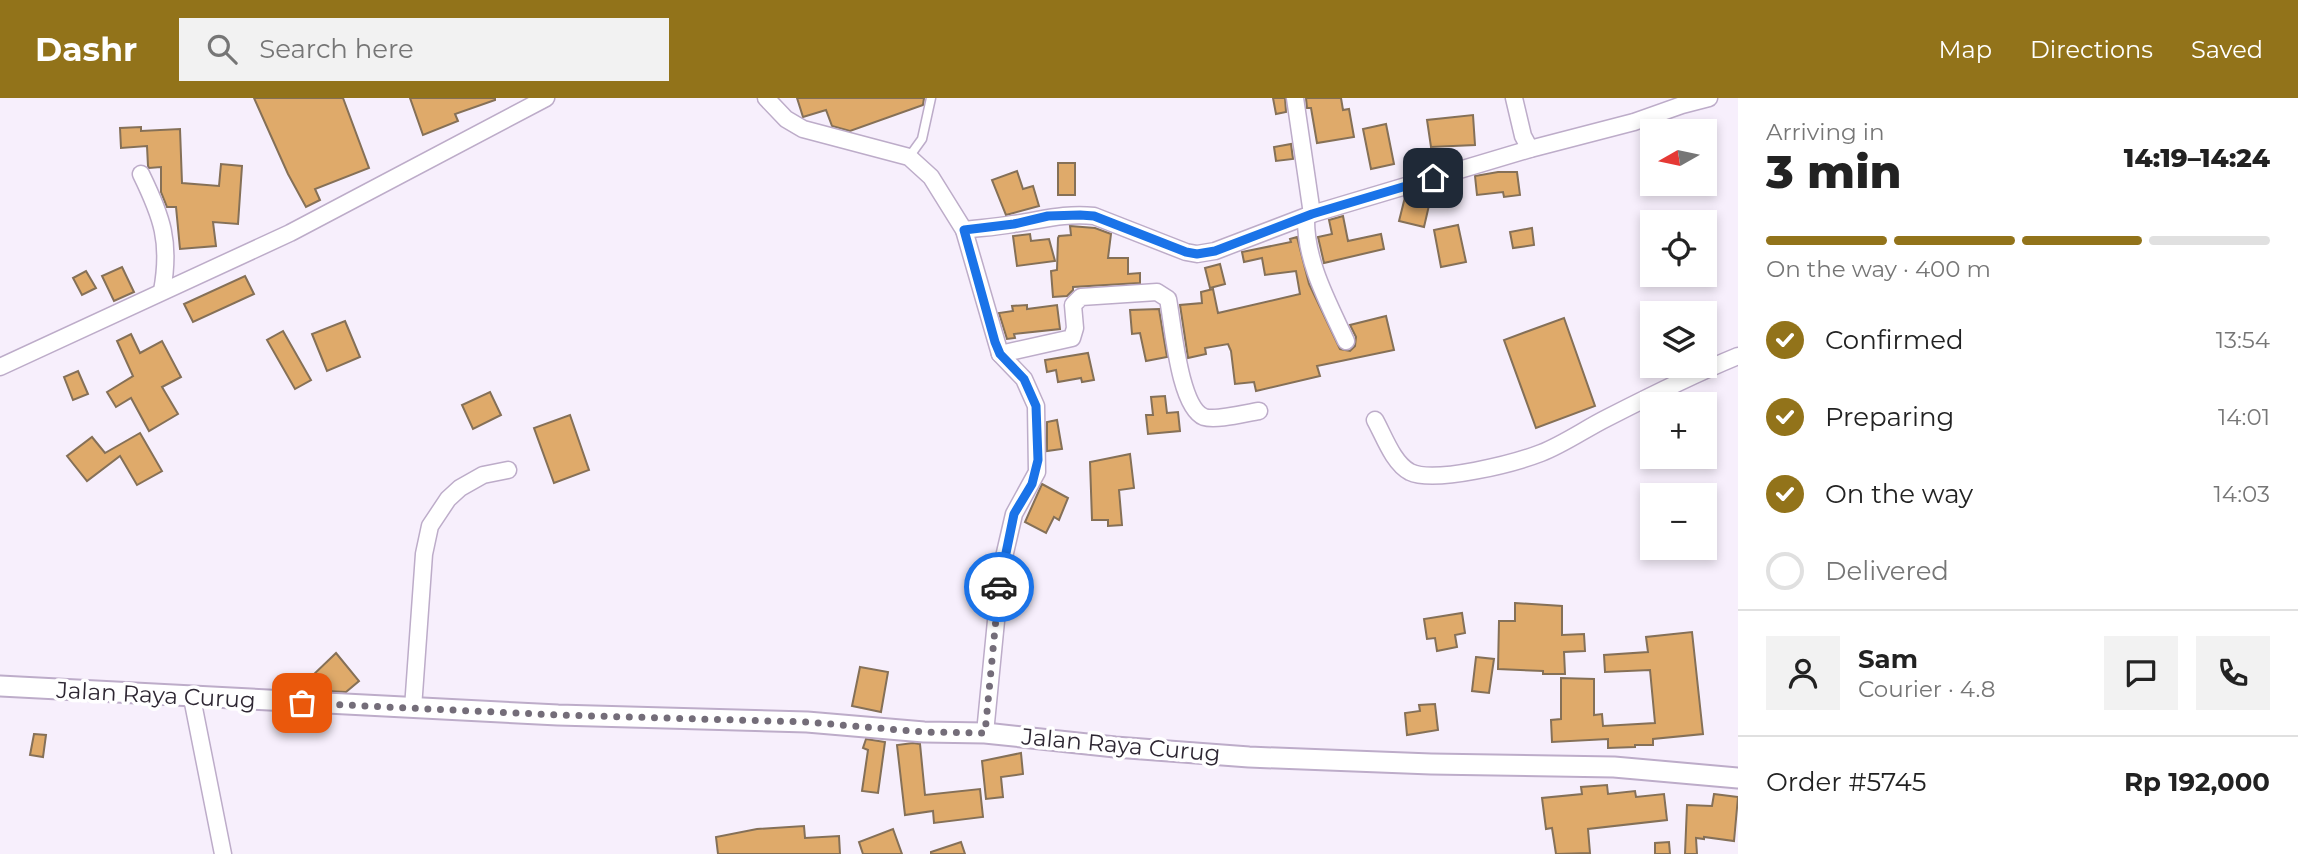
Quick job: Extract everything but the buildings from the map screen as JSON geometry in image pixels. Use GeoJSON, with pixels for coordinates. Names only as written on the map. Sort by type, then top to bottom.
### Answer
{"type":"FeatureCollection","features":[{"type":"Feature","properties":{"kind":"street"},"geometry":{"type":"LineString","coordinates":[[0,367],[290,233],[546,98]]}},
{"type":"Feature","properties":{"kind":"street"},"geometry":{"type":"LineString","coordinates":[[766,98],[786,119],[803,129],[909,157],[931,177],[964,230],[1000,354],[1024,379],[1036,406],[1038,460],[1032,484],[1014,514],[1001,570],[985,733]]}},
{"type":"Feature","properties":{"kind":"street"},"geometry":{"type":"LineString","coordinates":[[1295,98],[1309,215],[1306,231],[1319,282],[1346,341]]}},
{"type":"Feature","properties":{"kind":"street"},"geometry":{"type":"LineString","coordinates":[[1514,98],[1523,136],[1530,149]]}},
{"type":"Feature","properties":{"kind":"street"},"geometry":{"type":"LineString","coordinates":[[964,230],[1014,224],[1048,216],[1094,216],[1186,252],[1197,254],[1215,251],[1309,215],[1530,149],[1621,126],[1681,101],[1709,98]]}},
{"type":"Feature","properties":{"kind":"street"},"geometry":{"type":"LineString","coordinates":[[141,174],[163,225],[166,252],[162,290]]}},
{"type":"Feature","properties":{"kind":"street"},"geometry":{"type":"LineString","coordinates":[[1000,354],[1072,338],[1075,328],[1073,304],[1082,298],[1157,292],[1168,299],[1180,369],[1194,410],[1204,417],[1212,418],[1259,411]]}},
{"type":"Feature","properties":{"kind":"street"},"geometry":{"type":"LineString","coordinates":[[1375,419],[1400,464],[1409,471],[1422,476],[1451,475],[1501,465],[1541,453],[1738,356]]}},
{"type":"Feature","properties":{"kind":"street"},"geometry":{"type":"LineString","coordinates":[[413,708],[424,554],[430,526],[448,499],[460,488],[483,475],[508,470]]}},
{"type":"Feature","properties":{"kind":"street","name":"Jalan Raya Curug"},"geometry":{"type":"LineString","coordinates":[[0,686],[558,715],[807,722],[923,732],[985,733],[1115,747],[1249,757],[1419,764],[1614,767],[1738,778]]}},
{"type":"Feature","properties":{"kind":"street"},"geometry":{"type":"LineString","coordinates":[[192,698],[223,854]]}},
{"type":"Feature","properties":{"kind":"lane"},"geometry":{"type":"LineString","coordinates":[[909,157],[922,139],[931,98]]}},
{"type":"Feature","properties":{"kind":"way so far"},"geometry":{"type":"LineString","coordinates":[[302,703],[558,715],[807,722],[923,732],[985,733],[999,587]]}},
{"type":"Feature","properties":{"kind":"route"},"geometry":{"type":"LineString","coordinates":[[999,587],[1014,514],[1037,472],[1036,406],[1024,379],[1000,354],[995,342],[964,230],[1014,224],[1048,216],[1094,216],[1197,254],[1215,251],[1312,214],[1433,178]]}}]}
